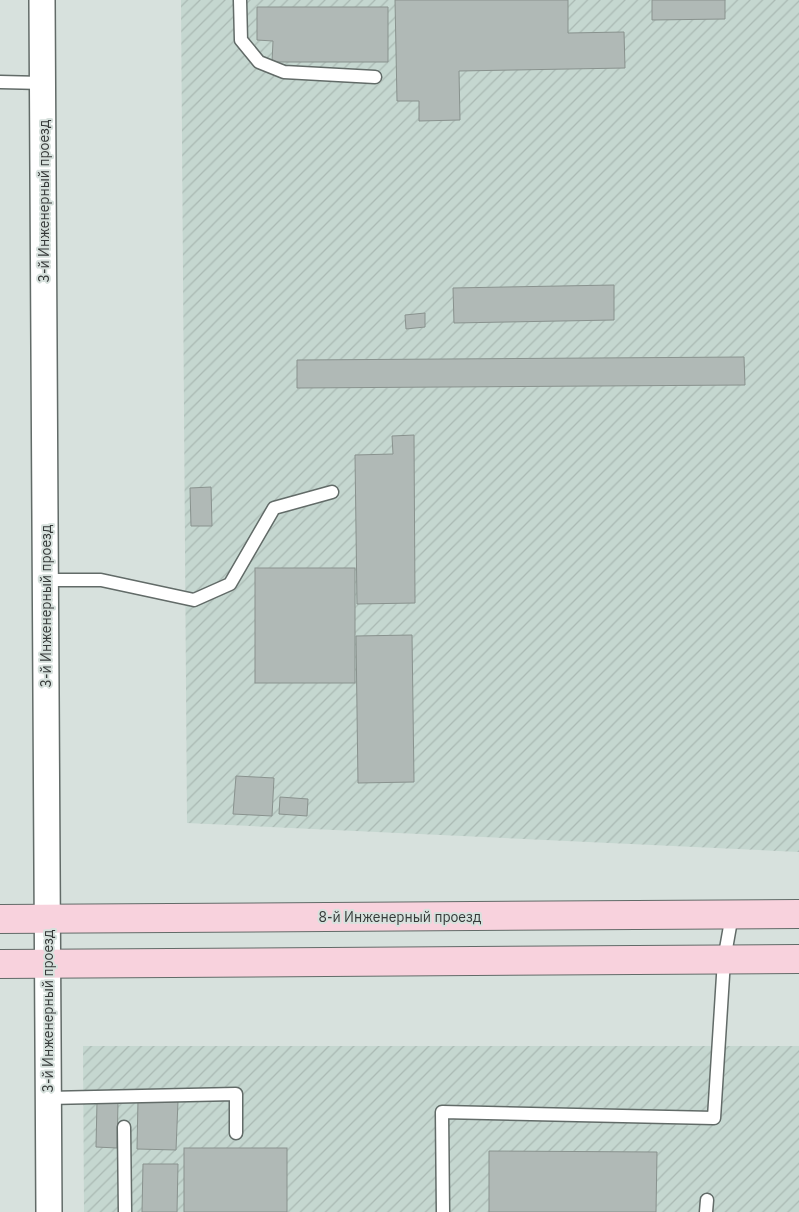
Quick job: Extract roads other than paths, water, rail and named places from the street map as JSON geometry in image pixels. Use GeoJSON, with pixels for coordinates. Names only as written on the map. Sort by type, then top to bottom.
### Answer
{"type":"FeatureCollection","features":[{"type":"Feature","properties":{"kind":"street","name":"3-й Инженерный проезд"},"geometry":{"type":"LineString","coordinates":[[42,0],[50,1212]]}},
{"type":"Feature","properties":{"kind":"street","name":"8-й Инженерный проезд"},"geometry":{"type":"LineString","coordinates":[[0,919],[799,914]]}},
{"type":"Feature","properties":{"kind":"street"},"geometry":{"type":"LineString","coordinates":[[0,964],[799,959]]}},
{"type":"Feature","properties":{"kind":"lane"},"geometry":{"type":"LineString","coordinates":[[240,0],[241,40],[259,62],[284,72],[375,77]]}},
{"type":"Feature","properties":{"kind":"lane"},"geometry":{"type":"LineString","coordinates":[[0,82],[43,82]]}},
{"type":"Feature","properties":{"kind":"lane"},"geometry":{"type":"LineString","coordinates":[[46,580],[101,580],[194,600],[230,584],[274,508],[332,492]]}},
{"type":"Feature","properties":{"kind":"lane"},"geometry":{"type":"LineString","coordinates":[[443,1212],[442,1112],[714,1118],[724,960],[732,915]]}},
{"type":"Feature","properties":{"kind":"lane"},"geometry":{"type":"LineString","coordinates":[[48,1098],[236,1094],[236,1134]]}},
{"type":"Feature","properties":{"kind":"lane"},"geometry":{"type":"LineString","coordinates":[[124,1127],[124,1212]]}}]}
